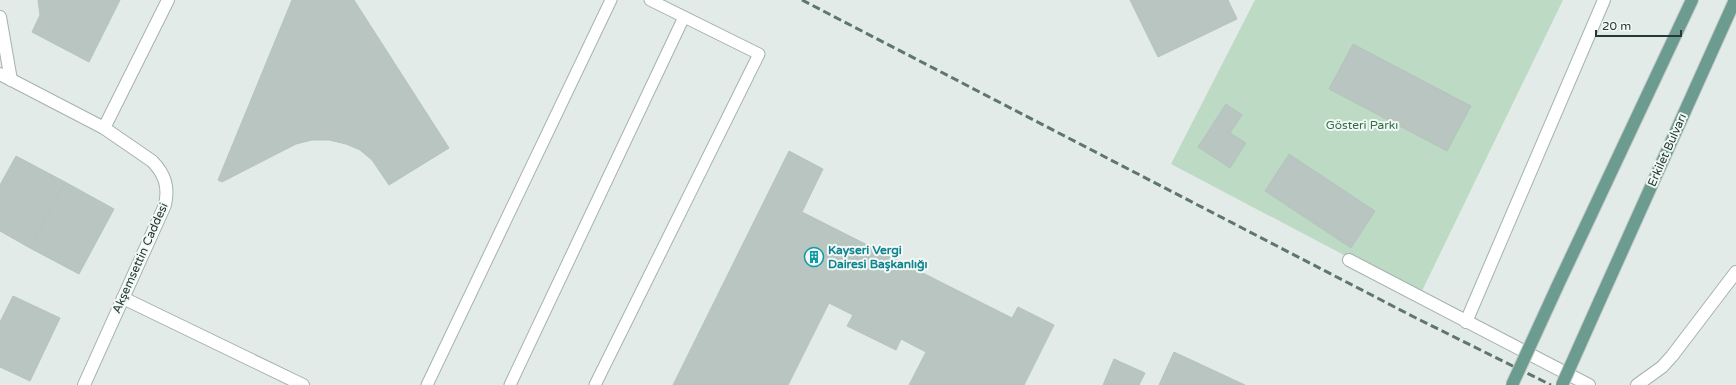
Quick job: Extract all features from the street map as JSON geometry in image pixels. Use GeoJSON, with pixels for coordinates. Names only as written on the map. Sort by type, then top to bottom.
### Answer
{"type":"FeatureCollection","features":[{"type":"Feature","properties":{"kind":"main road"},"geometry":{"type":"LineString","coordinates":[[1512,385],[1692,0]]}},
{"type":"Feature","properties":{"kind":"main road","name":"Erkilet Bulvarı"},"geometry":{"type":"LineString","coordinates":[[1562,385],[1735,0]]}},
{"type":"Feature","properties":{"kind":"street"},"geometry":{"type":"LineString","coordinates":[[104,128],[168,0]]}},
{"type":"Feature","properties":{"kind":"street"},"geometry":{"type":"LineString","coordinates":[[1466,322],[1604,0]]}},
{"type":"Feature","properties":{"kind":"street"},"geometry":{"type":"LineString","coordinates":[[0,17],[5,77]]}},
{"type":"Feature","properties":{"kind":"street","name":"Akşemsettin Caddesi"},"geometry":{"type":"LineString","coordinates":[[5,77],[104,128],[155,164],[163,175],[166,184],[165,205],[84,385]]}},
{"type":"Feature","properties":{"kind":"street"},"geometry":{"type":"LineString","coordinates":[[1348,260],[1589,385]]}},
{"type":"Feature","properties":{"kind":"street"},"geometry":{"type":"LineString","coordinates":[[1637,385],[1650,377],[1672,356],[1736,272]]}},
{"type":"Feature","properties":{"kind":"street"},"geometry":{"type":"LineString","coordinates":[[123,298],[303,385]]}},
{"type":"Feature","properties":{"kind":"lane"},"geometry":{"type":"LineString","coordinates":[[427,385],[611,0]]}},
{"type":"Feature","properties":{"kind":"lane"},"geometry":{"type":"LineString","coordinates":[[595,385],[759,54],[650,0]]}},
{"type":"Feature","properties":{"kind":"lane"},"geometry":{"type":"LineString","coordinates":[[510,385],[684,17]]}},
{"type":"Feature","properties":{"kind":"green space","name":"Gösteri Parkı"},"geometry":{"type":"Polygon","coordinates":[[[1255,0],[1563,0],[1420,295],[1171,164],[1255,0]]]}},
{"type":"Feature","properties":{"kind":"building"},"geometry":{"type":"Polygon","coordinates":[[[38,0],[120,0],[89,62],[32,32],[40,15],[38,0]]]}},
{"type":"Feature","properties":{"kind":"building"},"geometry":{"type":"Polygon","coordinates":[[[292,0],[354,0],[449,148],[389,185],[372,160],[360,150],[346,144],[329,140],[312,140],[296,144],[222,182],[218,180],[292,0]]]}},
{"type":"Feature","properties":{"kind":"building"},"geometry":{"type":"Polygon","coordinates":[[[1130,0],[1228,0],[1237,19],[1158,57],[1130,0]]]}},
{"type":"Feature","properties":{"kind":"building"},"geometry":{"type":"Polygon","coordinates":[[[1353,44],[1471,106],[1447,151],[1329,89],[1353,44]]]}},
{"type":"Feature","properties":{"kind":"building"},"geometry":{"type":"Polygon","coordinates":[[[1226,104],[1242,115],[1230,133],[1246,143],[1230,168],[1198,147],[1226,104]]]}},
{"type":"Feature","properties":{"kind":"building","name":"Kayseri Vergi Dairesi Başkanlığı"},"geometry":{"type":"Polygon","coordinates":[[[789,151],[823,169],[802,212],[1012,318],[1018,307],[1054,325],[1024,385],[909,385],[926,352],[901,339],[896,350],[847,326],[853,315],[829,303],[788,385],[673,385],[789,151]]]}},
{"type":"Feature","properties":{"kind":"building"},"geometry":{"type":"Polygon","coordinates":[[[1289,154],[1375,211],[1351,248],[1265,191],[1289,154]]]}},
{"type":"Feature","properties":{"kind":"building"},"geometry":{"type":"Polygon","coordinates":[[[16,156],[65,182],[30,248],[0,231],[0,185],[16,156]]]}},
{"type":"Feature","properties":{"kind":"building"},"geometry":{"type":"Polygon","coordinates":[[[65,182],[114,209],[79,274],[30,248],[65,182]]]}},
{"type":"Feature","properties":{"kind":"building"},"geometry":{"type":"Polygon","coordinates":[[[13,296],[60,318],[30,381],[0,367],[0,322],[13,296]]]}},
{"type":"Feature","properties":{"kind":"building"},"geometry":{"type":"Polygon","coordinates":[[[1174,352],[1245,385],[1159,385],[1174,352]]]}},
{"type":"Feature","properties":{"kind":"building"},"geometry":{"type":"Polygon","coordinates":[[[1114,359],[1145,373],[1139,385],[1103,385],[1114,359]]]}},
{"type":"Feature","properties":{"kind":"railway"},"geometry":{"type":"LineString","coordinates":[[802,0],[1414,317],[1551,385]]}},
{"type":"Feature","properties":{"kind":"place","name":"Kayseri Vergi Dairesi Başkanlığı"},"geometry":{"type":"Point","coordinates":[814,257]}}]}
